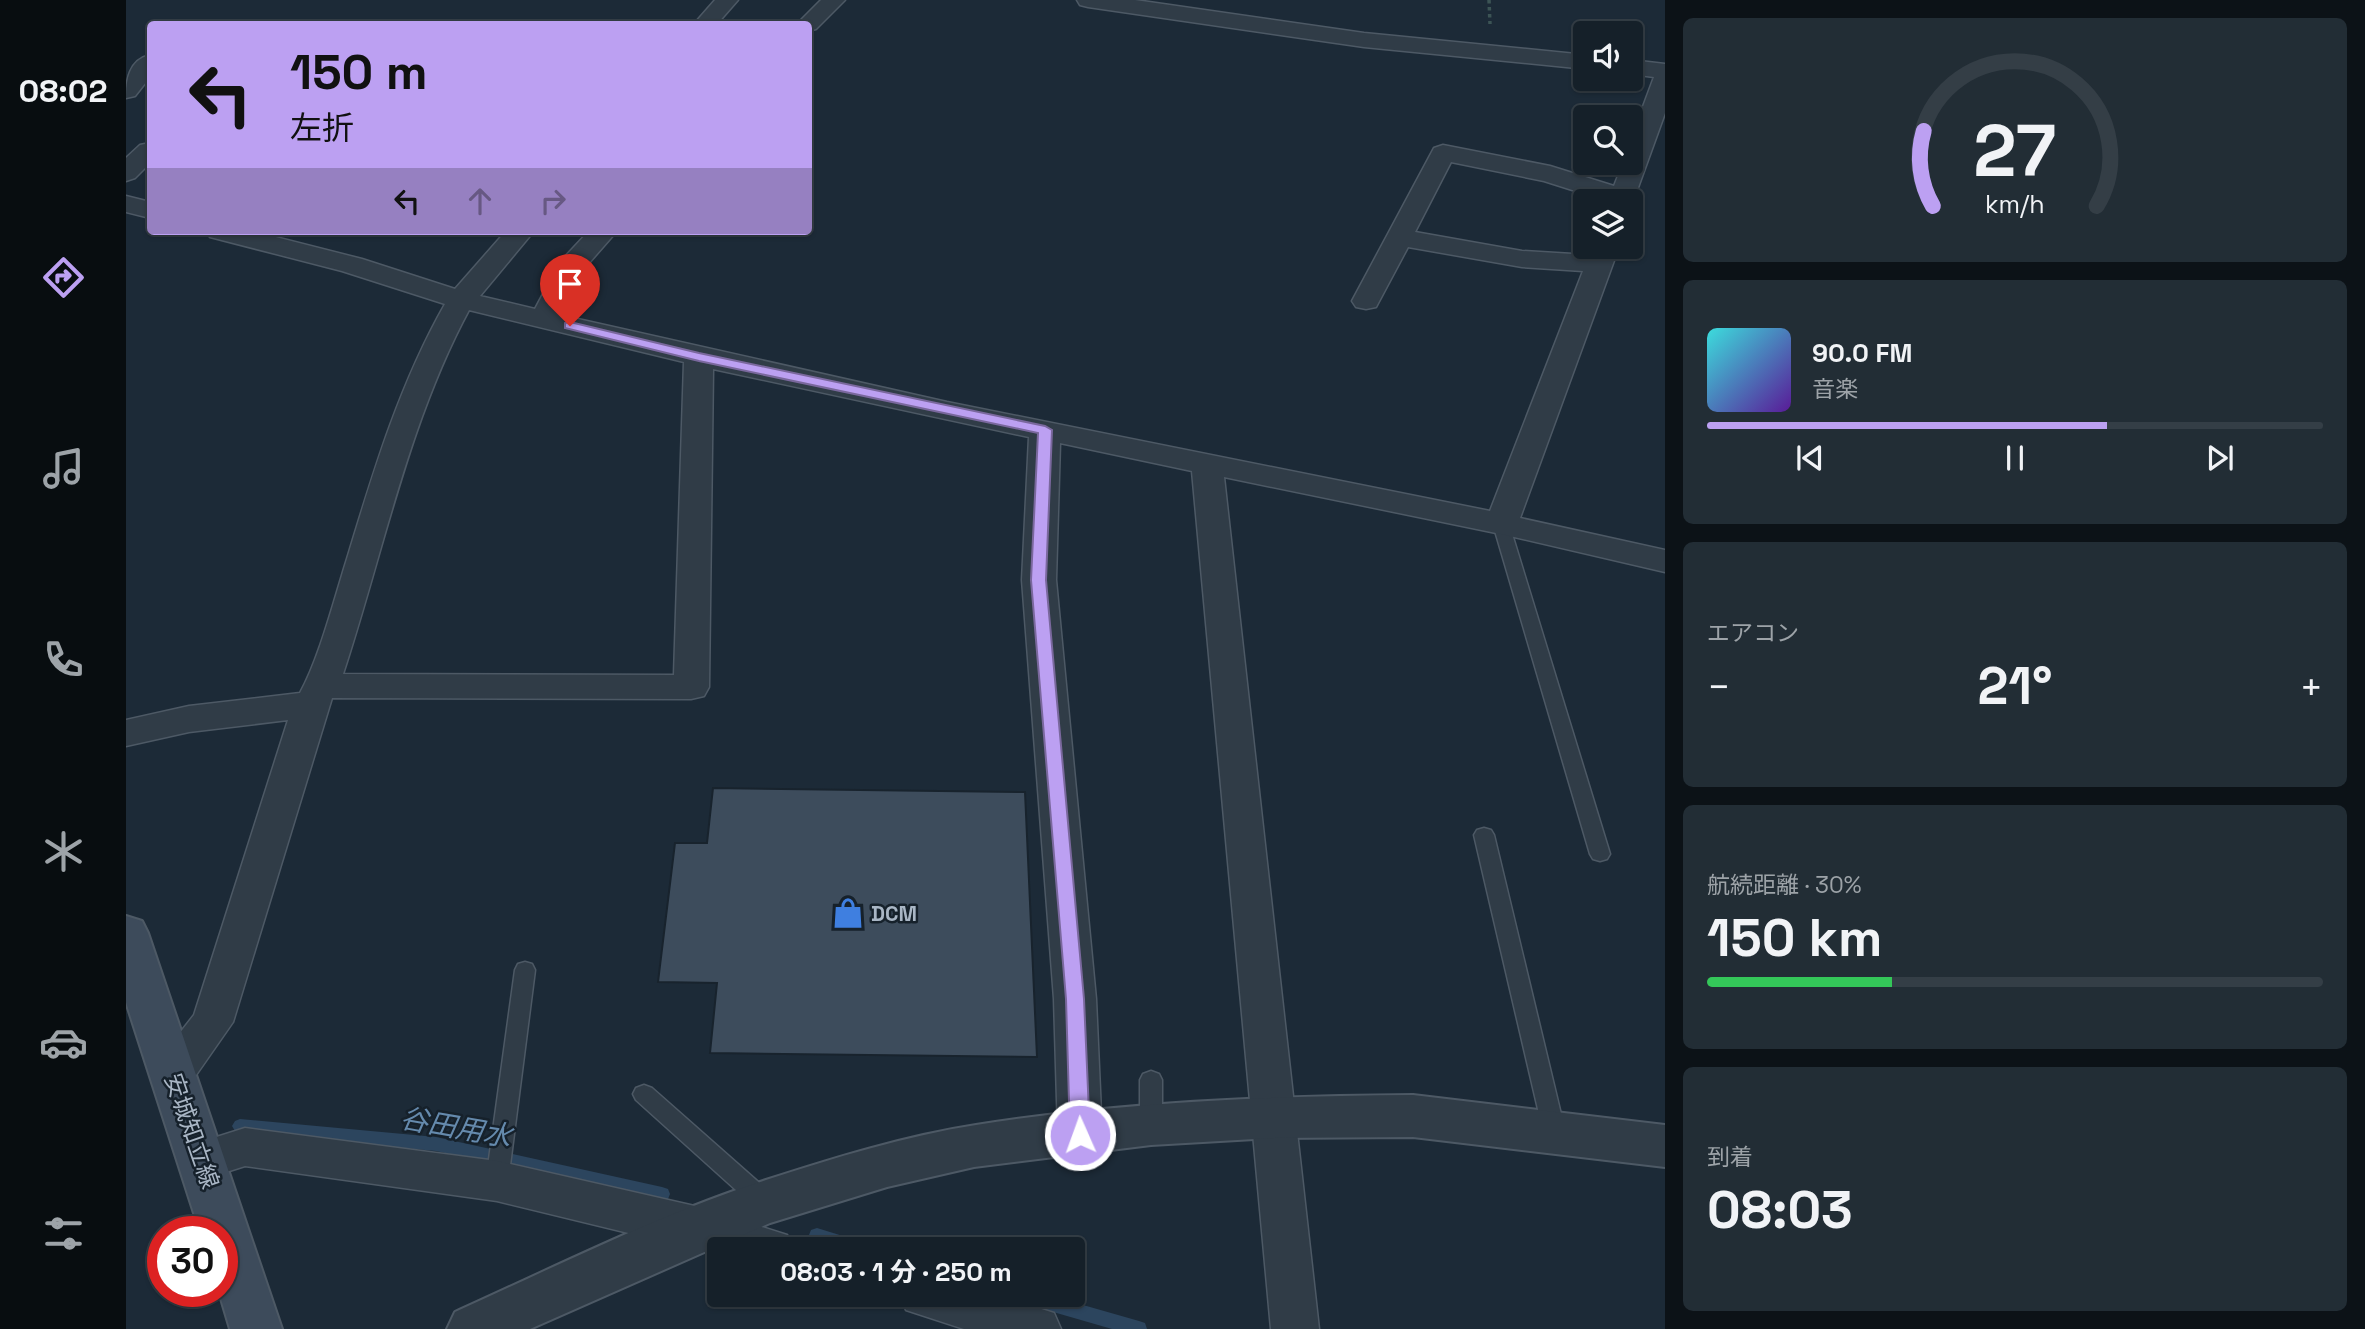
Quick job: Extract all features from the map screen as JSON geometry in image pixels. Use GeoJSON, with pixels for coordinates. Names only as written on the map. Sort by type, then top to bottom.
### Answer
{"type":"FeatureCollection","features":[{"type":"Feature","properties":{"kind":"main road","name":"安城知立線"},"geometry":{"type":"LineString","coordinates":[[126,933],[256,1329]]}},
{"type":"Feature","properties":{"kind":"street"},"geometry":{"type":"LineString","coordinates":[[708,21],[727,0]]}},
{"type":"Feature","properties":{"kind":"street"},"geometry":{"type":"LineString","coordinates":[[811,21],[834,0]]}},
{"type":"Feature","properties":{"kind":"street"},"geometry":{"type":"LineString","coordinates":[[1088,0],[1364,40],[1573,61]]}},
{"type":"Feature","properties":{"kind":"street"},"geometry":{"type":"LineString","coordinates":[[126,91],[147,66]]}},
{"type":"Feature","properties":{"kind":"street"},"geometry":{"type":"LineString","coordinates":[[1643,68],[1665,71]]}},
{"type":"Feature","properties":{"kind":"street"},"geometry":{"type":"LineString","coordinates":[[1626,189],[1665,78]]}},
{"type":"Feature","properties":{"kind":"street"},"geometry":{"type":"LineString","coordinates":[[126,173],[147,152]]}},
{"type":"Feature","properties":{"kind":"street"},"geometry":{"type":"LineString","coordinates":[[1366,301],[1443,153],[1549,174],[1591,189]]}},
{"type":"Feature","properties":{"kind":"street"},"geometry":{"type":"LineString","coordinates":[[126,204],[147,208]]}},
{"type":"Feature","properties":{"kind":"street"},"geometry":{"type":"LineString","coordinates":[[244,235],[461,300],[699,357],[1501,524],[1665,561]]}},
{"type":"Feature","properties":{"kind":"street"},"geometry":{"type":"LineString","coordinates":[[312,256],[331,235]]}},
{"type":"Feature","properties":{"kind":"street"},"geometry":{"type":"LineString","coordinates":[[172,1075],[212,1022],[316,695],[351,599],[402,429],[440,338],[461,300],[518,235]]}},
{"type":"Feature","properties":{"kind":"street"},"geometry":{"type":"LineString","coordinates":[[544,319],[570,268],[600,235]]}},
{"type":"Feature","properties":{"kind":"street"},"geometry":{"type":"LineString","coordinates":[[1399,237],[1522,259],[1573,256]]}},
{"type":"Feature","properties":{"kind":"street"},"geometry":{"type":"LineString","coordinates":[[1501,524],[1601,259]]}},
{"type":"Feature","properties":{"kind":"street"},"geometry":{"type":"LineString","coordinates":[[126,733],[316,695],[691,687],[699,357]]}},
{"type":"Feature","properties":{"kind":"street"},"geometry":{"type":"LineString","coordinates":[[1045,430],[1039,580],[1075,999],[1080,1135]]}},
{"type":"Feature","properties":{"kind":"street"},"geometry":{"type":"LineString","coordinates":[[1207,464],[1295,1329]]}},
{"type":"Feature","properties":{"kind":"street"},"geometry":{"type":"LineString","coordinates":[[473,1329],[699,1228],[765,1202],[887,1166],[974,1146],[1080,1135],[1151,1102],[1274,1117],[1413,1116],[1665,1146]]}},
{"type":"Feature","properties":{"kind":"street"},"geometry":{"type":"LineString","coordinates":[[201,1161],[245,1147],[498,1176],[728,1237]]}},
{"type":"Feature","properties":{"kind":"street"},"geometry":{"type":"LineString","coordinates":[[963,1307],[1037,1329]]}},
{"type":"Feature","properties":{"kind":"lane"},"geometry":{"type":"LineString","coordinates":[[1501,524],[1600,854]]}},
{"type":"Feature","properties":{"kind":"lane"},"geometry":{"type":"LineString","coordinates":[[1485,835],[1555,1135]]}},
{"type":"Feature","properties":{"kind":"lane"},"geometry":{"type":"LineString","coordinates":[[498,1176],[525,970]]}},
{"type":"Feature","properties":{"kind":"lane"},"geometry":{"type":"LineString","coordinates":[[644,1094],[765,1202]]}},
{"type":"Feature","properties":{"kind":"building","name":"DCM"},"geometry":{"type":"Polygon","coordinates":[[[713,788],[1025,792],[1037,1057],[710,1053],[717,983],[658,982],[675,843],[707,843],[713,788]]]}},
{"type":"Feature","properties":{"kind":"waterway","name":"谷田用水"},"geometry":{"type":"LineString","coordinates":[[240,1126],[436,1144],[662,1194]]}},
{"type":"Feature","properties":{"kind":"waterway","name":"谷田用水"},"geometry":{"type":"LineString","coordinates":[[817,1235],[824,1237]]}},
{"type":"Feature","properties":{"kind":"waterway","name":"谷田用水"},"geometry":{"type":"LineString","coordinates":[[1063,1307],[1139,1329]]}},
{"type":"Feature","properties":{"kind":"place","name":"DCM"},"geometry":{"type":"Point","coordinates":[848,913]}},
{"type":"Feature","properties":{"kind":"route"},"geometry":{"type":"LineString","coordinates":[[570,326],[699,357],[1045,430],[1039,580],[1075,999],[1080,1135]]}}]}
